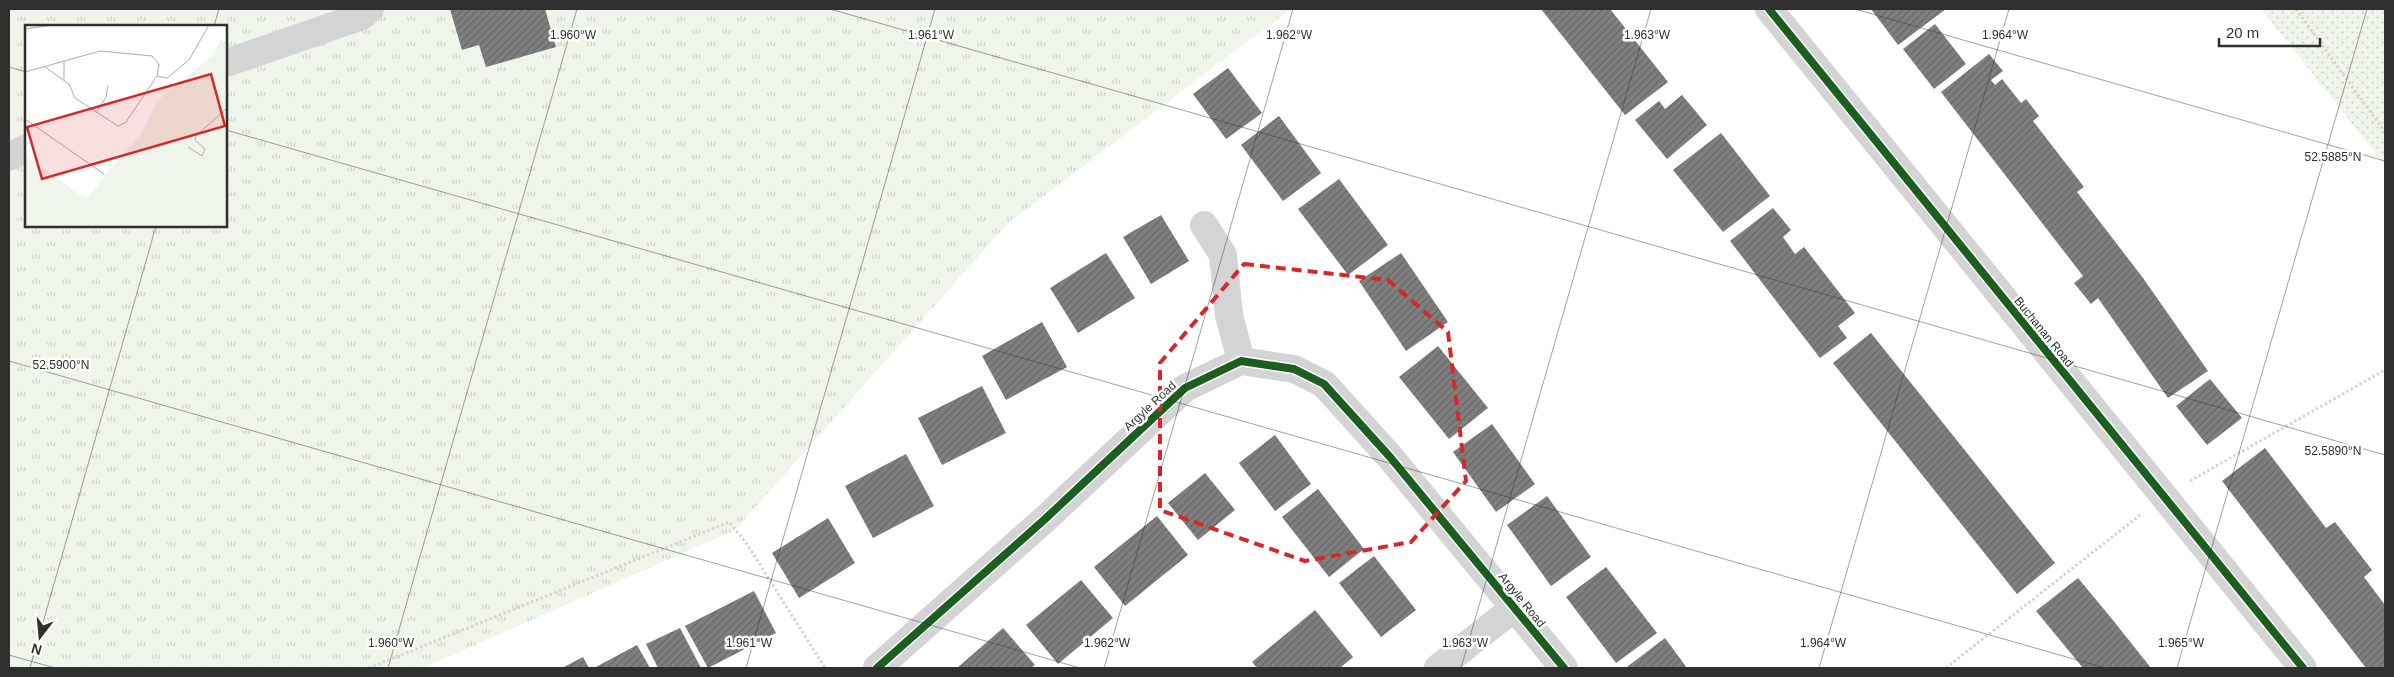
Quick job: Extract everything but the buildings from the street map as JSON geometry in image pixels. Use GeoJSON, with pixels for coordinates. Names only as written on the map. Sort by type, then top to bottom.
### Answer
{"type":"FeatureCollection","features":[{"type":"Feature","properties":{"kind":"street"},"geometry":{"type":"LineString","coordinates":[[228,62],[362,16],[370,9]]}},
{"type":"Feature","properties":{"kind":"street","name":"Buchanan Road"},"geometry":{"type":"LineString","coordinates":[[1769,9],[2303,668]]}},
{"type":"Feature","properties":{"kind":"street"},"geometry":{"type":"LineString","coordinates":[[9,157],[25,149]]}},
{"type":"Feature","properties":{"kind":"street"},"geometry":{"type":"LineString","coordinates":[[1204,225],[1232,249],[1229,315],[1241,361]]}},
{"type":"Feature","properties":{"kind":"street","name":"Argyle Road"},"geometry":{"type":"LineString","coordinates":[[877,668],[1044,520],[1185,388],[1241,361],[1294,369],[1324,384],[1390,457],[1564,668]]}},
{"type":"Feature","properties":{"kind":"street"},"geometry":{"type":"LineString","coordinates":[[1438,668],[1514,608]]}},
{"type":"Feature","properties":{"kind":"path"},"geometry":{"type":"LineString","coordinates":[[2296,9],[2385,132]]}},
{"type":"Feature","properties":{"kind":"path"},"geometry":{"type":"LineString","coordinates":[[369,668],[728,522],[747,544],[825,668]]}},
{"type":"Feature","properties":{"kind":"highlighted area"},"geometry":{"type":"Polygon","coordinates":[[[1244,264],[1388,280],[1448,332],[1466,481],[1411,542],[1305,561],[1160,510],[1160,363],[1244,264]]]}},
{"type":"Feature","properties":{"kind":"green space"},"geometry":{"type":"Polygon","coordinates":[[[9,9],[1291,9],[1008,223],[735,530],[423,668],[9,668],[9,9]]]}},
{"type":"Feature","properties":{"kind":"green space"},"geometry":{"type":"Polygon","coordinates":[[[2261,9],[2385,9],[2385,165],[2261,9]]]}},
{"type":"Feature","properties":{"kind":"cycle path"},"geometry":{"type":"LineString","coordinates":[[1769,9],[2303,668]]}},
{"type":"Feature","properties":{"kind":"cycle path"},"geometry":{"type":"LineString","coordinates":[[877,668],[1044,520],[1185,388],[1241,361],[1294,369],[1324,384],[1390,457],[1564,668]]}}]}
